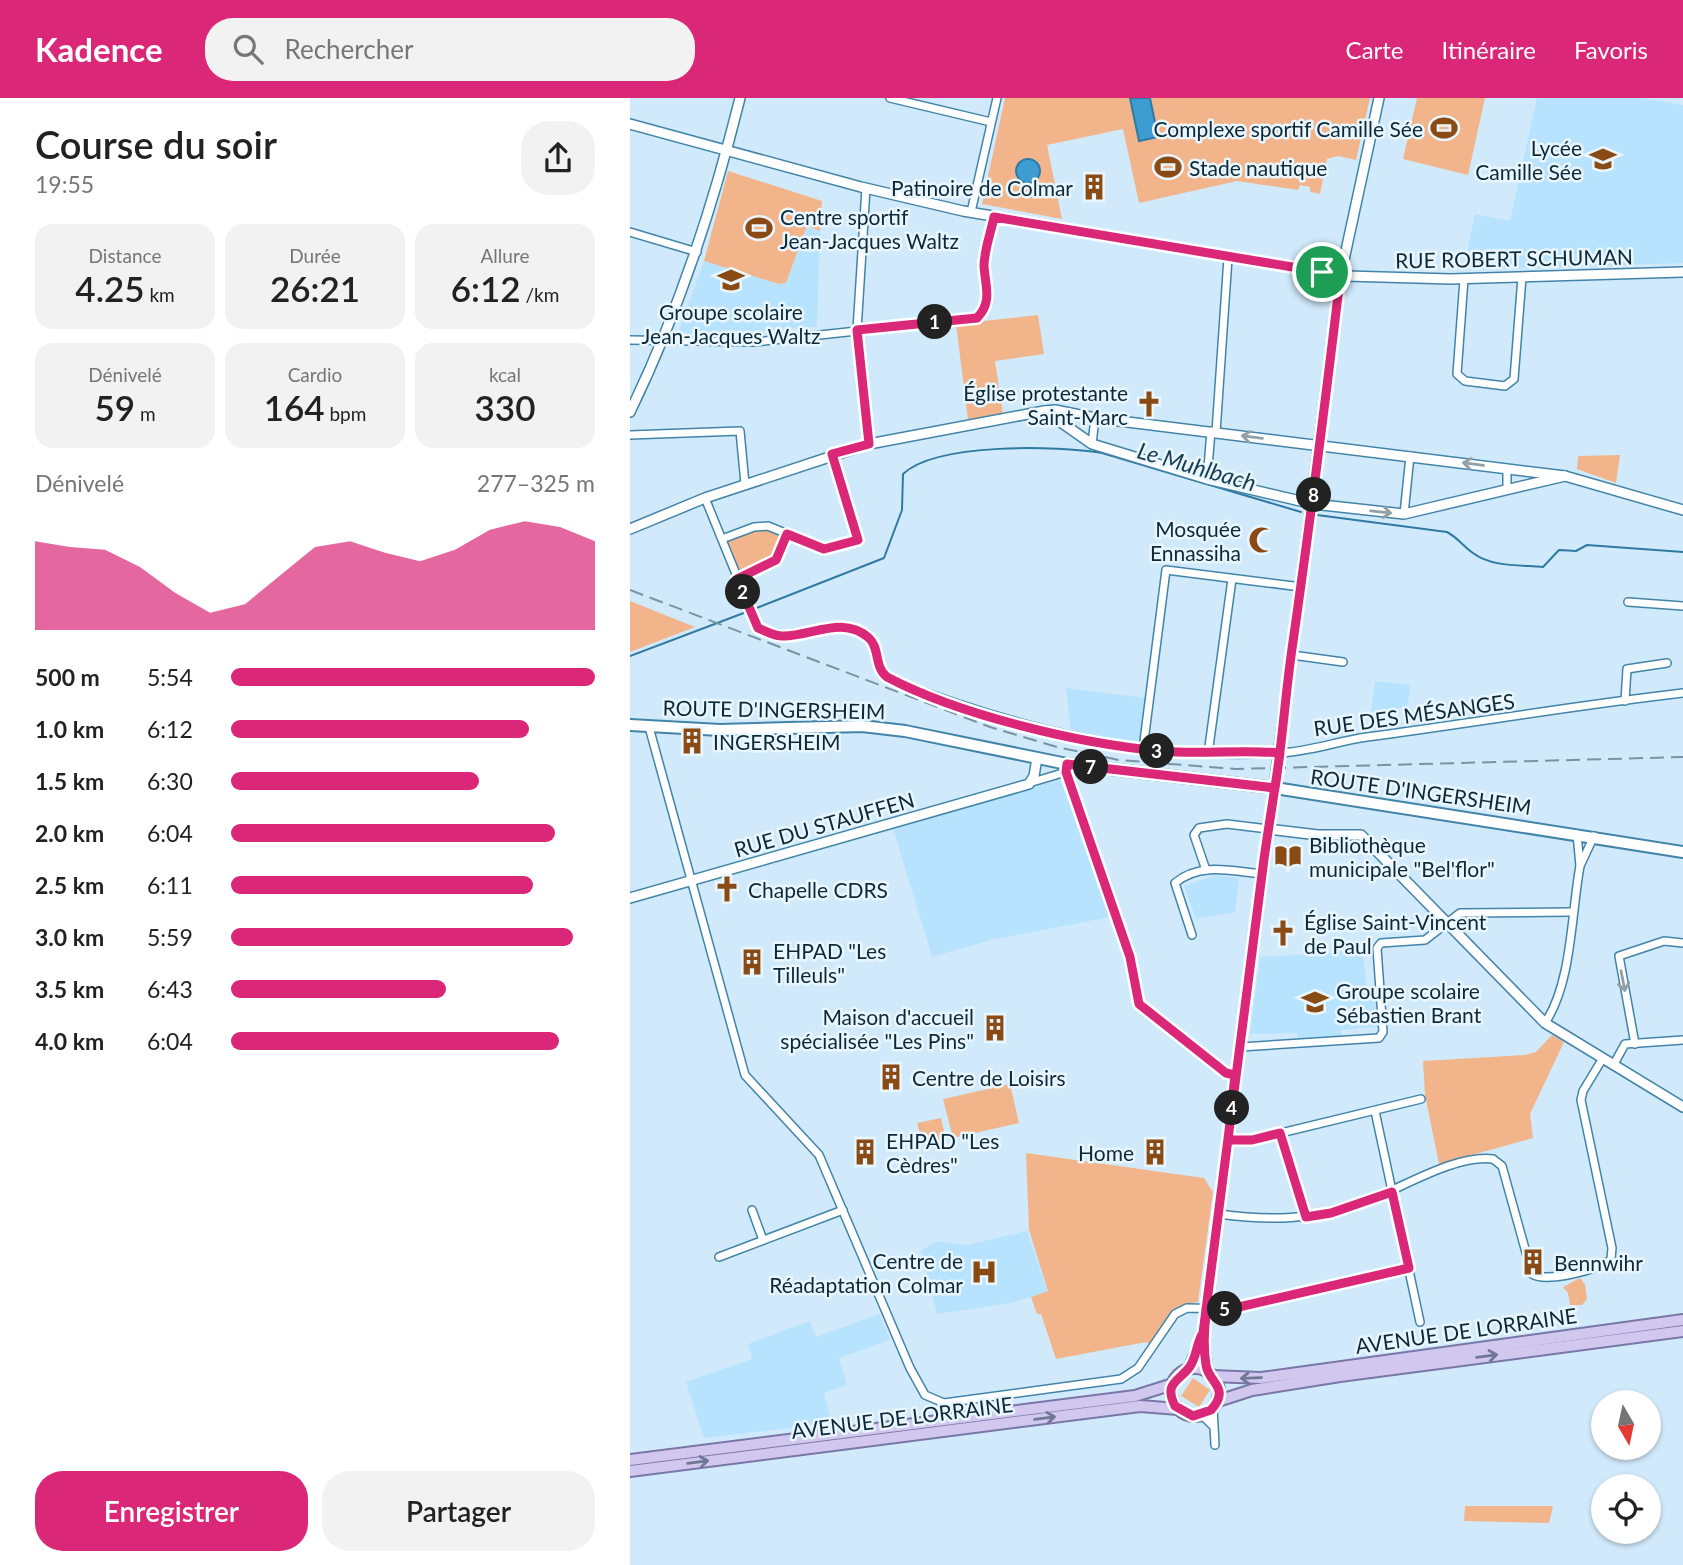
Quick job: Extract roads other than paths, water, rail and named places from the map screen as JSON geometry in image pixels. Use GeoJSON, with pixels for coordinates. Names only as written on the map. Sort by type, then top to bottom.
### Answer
{"type":"FeatureCollection","features":[{"type":"Feature","properties":{"kind":"main road","name":"ROUTE D'INGERSHEIM"},"geometry":{"type":"LineString","coordinates":[[630,725],[720,730],[862,726],[905,731],[1037,758],[1066,768],[1275,788],[1623,840],[1683,852]]}},
{"type":"Feature","properties":{"kind":"main road","name":"AVENUE DE LORRAINE"},"geometry":{"type":"LineString","coordinates":[[630,1460],[1135,1396],[1173,1384],[1188,1370],[1261,1378],[1683,1320]]}},
{"type":"Feature","properties":{"kind":"main road","name":"AVENUE DE LORRAINE"},"geometry":{"type":"LineString","coordinates":[[630,1471],[1140,1406],[1178,1409],[1189,1416],[1202,1415],[1216,1404],[1252,1390],[1683,1331]]}},
{"type":"Feature","properties":{"kind":"main road"},"geometry":{"type":"LineString","coordinates":[[1210,1374],[1219,1391],[1216,1404]]}},
{"type":"Feature","properties":{"kind":"main road"},"geometry":{"type":"LineString","coordinates":[[1173,1384],[1172,1397],[1178,1409]]}},
{"type":"Feature","properties":{"kind":"street"},"geometry":{"type":"LineString","coordinates":[[630,412],[664,342],[697,252],[740,98]]}},
{"type":"Feature","properties":{"kind":"street"},"geometry":{"type":"LineString","coordinates":[[890,98],[991,122]]}},
{"type":"Feature","properties":{"kind":"street"},"geometry":{"type":"LineString","coordinates":[[971,212],[997,98]]}},
{"type":"Feature","properties":{"kind":"street"},"geometry":{"type":"LineString","coordinates":[[1188,1370],[1203,1333],[1207,1308],[1235,1075],[1313,505],[1341,275],[1379,98]]}},
{"type":"Feature","properties":{"kind":"street","name":"RUE ROBERT SCHUMAN"},"geometry":{"type":"LineString","coordinates":[[630,124],[866,188],[994,217],[1341,275],[1465,279],[1683,272]]}},
{"type":"Feature","properties":{"kind":"street"},"geometry":{"type":"LineString","coordinates":[[866,188],[857,330],[869,444]]}},
{"type":"Feature","properties":{"kind":"street"},"geometry":{"type":"LineString","coordinates":[[630,340],[755,342],[977,318],[984,312],[989,281],[984,266],[994,217]]}},
{"type":"Feature","properties":{"kind":"street"},"geometry":{"type":"LineString","coordinates":[[630,232],[697,252]]}},
{"type":"Feature","properties":{"kind":"street"},"geometry":{"type":"LineString","coordinates":[[1207,479],[1220,367],[1228,258]]}},
{"type":"Feature","properties":{"kind":"street"},"geometry":{"type":"LineString","coordinates":[[1465,279],[1457,374],[1465,381],[1505,386],[1514,379],[1522,277]]}},
{"type":"Feature","properties":{"kind":"street"},"geometry":{"type":"LineString","coordinates":[[630,529],[705,498],[832,454],[869,444],[1055,410],[1095,418],[1565,476],[1683,510]]}},
{"type":"Feature","properties":{"kind":"street"},"geometry":{"type":"LineString","coordinates":[[1044,411],[1092,444],[1207,479],[1313,505],[1404,514],[1565,476]]}},
{"type":"Feature","properties":{"kind":"street"},"geometry":{"type":"LineString","coordinates":[[1092,444],[1095,418]]}},
{"type":"Feature","properties":{"kind":"street"},"geometry":{"type":"LineString","coordinates":[[630,435],[740,431],[745,484]]}},
{"type":"Feature","properties":{"kind":"street"},"geometry":{"type":"LineString","coordinates":[[722,539],[754,527],[768,526],[824,549],[858,540],[832,454]]}},
{"type":"Feature","properties":{"kind":"street"},"geometry":{"type":"LineString","coordinates":[[1404,514],[1409,456]]}},
{"type":"Feature","properties":{"kind":"street"},"geometry":{"type":"LineString","coordinates":[[1507,469],[1507,488]]}},
{"type":"Feature","properties":{"kind":"street"},"geometry":{"type":"LineString","coordinates":[[705,498],[737,579],[776,560],[787,534]]}},
{"type":"Feature","properties":{"kind":"street"},"geometry":{"type":"LineString","coordinates":[[1143,749],[1166,570],[1301,587]]}},
{"type":"Feature","properties":{"kind":"street","name":"RUE DES MÉSANGES"},"geometry":{"type":"LineString","coordinates":[[737,579],[750,611],[761,629],[784,636],[841,627],[871,640],[881,672],[891,680],[1033,728],[1143,749],[1208,754],[1280,753],[1362,738],[1683,693]]}},
{"type":"Feature","properties":{"kind":"street"},"geometry":{"type":"LineString","coordinates":[[1208,754],[1232,579]]}},
{"type":"Feature","properties":{"kind":"street"},"geometry":{"type":"LineString","coordinates":[[1628,602],[1683,606]]}},
{"type":"Feature","properties":{"kind":"street"},"geometry":{"type":"LineString","coordinates":[[1292,655],[1343,662]]}},
{"type":"Feature","properties":{"kind":"street"},"geometry":{"type":"LineString","coordinates":[[1625,701],[1627,669],[1667,663]]}},
{"type":"Feature","properties":{"kind":"street"},"geometry":{"type":"LineString","coordinates":[[649,727],[745,1075],[819,1154],[910,1368],[925,1395],[944,1403],[1121,1379],[1138,1368],[1175,1314],[1187,1308],[1230,1309],[1409,1268]]}},
{"type":"Feature","properties":{"kind":"street"},"geometry":{"type":"LineString","coordinates":[[1029,783],[1034,776],[1037,758]]}},
{"type":"Feature","properties":{"kind":"street"},"geometry":{"type":"LineString","coordinates":[[1066,768],[1130,957],[1139,1004],[1226,1073],[1235,1075]]}},
{"type":"Feature","properties":{"kind":"street","name":"RUE DU STAUFFEN"},"geometry":{"type":"LineString","coordinates":[[630,898],[1029,783],[1066,768]]}},
{"type":"Feature","properties":{"kind":"street"},"geometry":{"type":"LineString","coordinates":[[1206,870],[1194,835],[1199,828],[1227,824],[1318,835],[1361,835],[1545,1023],[1683,1107]]}},
{"type":"Feature","properties":{"kind":"street"},"geometry":{"type":"LineString","coordinates":[[1577,834],[1580,866]]}},
{"type":"Feature","properties":{"kind":"street"},"geometry":{"type":"LineString","coordinates":[[1545,1023],[1554,1010],[1564,981],[1580,866],[1594,836]]}},
{"type":"Feature","properties":{"kind":"street"},"geometry":{"type":"LineString","coordinates":[[1192,935],[1175,883],[1182,877],[1212,867],[1262,874]]}},
{"type":"Feature","properties":{"kind":"street"},"geometry":{"type":"LineString","coordinates":[[1240,1047],[1379,1038],[1383,1032],[1377,948],[1381,943],[1425,940],[1460,913],[1572,912]]}},
{"type":"Feature","properties":{"kind":"street"},"geometry":{"type":"LineString","coordinates":[[1635,1044],[1619,956],[1664,941],[1683,943]]}},
{"type":"Feature","properties":{"kind":"street"},"geometry":{"type":"LineString","coordinates":[[1614,1064],[1625,1045],[1683,1040]]}},
{"type":"Feature","properties":{"kind":"street"},"geometry":{"type":"LineString","coordinates":[[1219,1214],[1271,1220],[1331,1213],[1392,1192],[1456,1165],[1493,1158],[1502,1166],[1530,1270],[1535,1277],[1546,1279],[1607,1264],[1612,1248],[1581,1100],[1583,1091],[1604,1058]]}},
{"type":"Feature","properties":{"kind":"street"},"geometry":{"type":"LineString","coordinates":[[1228,1140],[1252,1140],[1421,1099]]}},
{"type":"Feature","properties":{"kind":"street"},"geometry":{"type":"LineString","coordinates":[[1375,1111],[1420,1322]]}},
{"type":"Feature","properties":{"kind":"street"},"geometry":{"type":"LineString","coordinates":[[1280,1133],[1306,1217]]}},
{"type":"Feature","properties":{"kind":"street"},"geometry":{"type":"LineString","coordinates":[[752,1210],[763,1240]]}},
{"type":"Feature","properties":{"kind":"street"},"geometry":{"type":"LineString","coordinates":[[719,1257],[843,1210]]}},
{"type":"Feature","properties":{"kind":"street"},"geometry":{"type":"LineString","coordinates":[[1203,1333],[1210,1374]]}},
{"type":"Feature","properties":{"kind":"street"},"geometry":{"type":"LineString","coordinates":[[1215,1445],[1212,1425],[1216,1404]]}},
{"type":"Feature","properties":{"kind":"street"},"geometry":{"type":"LineString","coordinates":[[1202,1415],[1212,1425]]}},
{"type":"Feature","properties":{"kind":"water"},"geometry":{"type":"Polygon","coordinates":[[[1130,98],[1150,98],[1158,137],[1139,141],[1130,98]]]}},
{"type":"Feature","properties":{"kind":"water"},"geometry":{"type":"Polygon","coordinates":[[[1028,159],[1039,166],[1040,171],[1033,182],[1028,183],[1017,176],[1016,171],[1023,160],[1028,159]]]}},
{"type":"Feature","properties":{"kind":"waterway","name":"Le Muhlbach"},"geometry":{"type":"LineString","coordinates":[[754,609],[884,558],[902,510],[903,474],[942,456],[969,451],[1029,448],[1102,453],[1301,512]]}},
{"type":"Feature","properties":{"kind":"waterway","name":"Le Muhlbach"},"geometry":{"type":"LineString","coordinates":[[1317,515],[1447,532],[1480,558],[1506,564],[1543,567],[1559,550],[1576,551],[1587,545],[1683,552]]}},
{"type":"Feature","properties":{"kind":"waterway","name":"Le Muhlbach"},"geometry":{"type":"LineString","coordinates":[[630,656],[749,611]]}},
{"type":"Feature","properties":{"kind":"railway"},"geometry":{"type":"LineString","coordinates":[[630,590],[990,727],[1057,747],[1119,760],[1236,769],[1683,757]]}},
{"type":"Feature","properties":{"kind":"place","name":"Complexe sportif Camille Sée"},"geometry":{"type":"Point","coordinates":[1444,128]}},
{"type":"Feature","properties":{"kind":"place","name":"Lycée Camille Sée"},"geometry":{"type":"Point","coordinates":[1603,159]}},
{"type":"Feature","properties":{"kind":"place","name":"Stade nautique"},"geometry":{"type":"Point","coordinates":[1168,167]}},
{"type":"Feature","properties":{"kind":"place","name":"Patinoire de Colmar"},"geometry":{"type":"Point","coordinates":[1094,187]}},
{"type":"Feature","properties":{"kind":"place","name":"Centre sportif Jean-Jacques Waltz"},"geometry":{"type":"Point","coordinates":[759,228]}},
{"type":"Feature","properties":{"kind":"place","name":"Groupe scolaire Jean-Jacques Waltz"},"geometry":{"type":"Point","coordinates":[731,280]}},
{"type":"Feature","properties":{"kind":"place","name":"Église protestante Saint-Marc"},"geometry":{"type":"Point","coordinates":[1149,404]}},
{"type":"Feature","properties":{"kind":"place","name":"Mosquée Ennassiha"},"geometry":{"type":"Point","coordinates":[1262,540]}},
{"type":"Feature","properties":{"kind":"place","name":"INGERSHEIM"},"geometry":{"type":"Point","coordinates":[692,741]}},
{"type":"Feature","properties":{"kind":"place","name":"Bibliothèque municipale \"Bel'flor\""},"geometry":{"type":"Point","coordinates":[1288,856]}},
{"type":"Feature","properties":{"kind":"place","name":"Chapelle CDRS"},"geometry":{"type":"Point","coordinates":[727,889]}},
{"type":"Feature","properties":{"kind":"place","name":"Église Saint-Vincent de Paul"},"geometry":{"type":"Point","coordinates":[1283,933]}},
{"type":"Feature","properties":{"kind":"place","name":"EHPAD \"Les Tilleuls\""},"geometry":{"type":"Point","coordinates":[752,962]}},
{"type":"Feature","properties":{"kind":"place","name":"Groupe scolaire Sébastien Brant"},"geometry":{"type":"Point","coordinates":[1315,1002]}},
{"type":"Feature","properties":{"kind":"place","name":"Maison d'accueil spécialisée \"Les Pins\""},"geometry":{"type":"Point","coordinates":[995,1028]}},
{"type":"Feature","properties":{"kind":"place","name":"Centre de Loisirs"},"geometry":{"type":"Point","coordinates":[891,1077]}},
{"type":"Feature","properties":{"kind":"place","name":"EHPAD \"Les Cèdres\""},"geometry":{"type":"Point","coordinates":[865,1152]}},
{"type":"Feature","properties":{"kind":"place","name":"Home"},"geometry":{"type":"Point","coordinates":[1155,1152]}},
{"type":"Feature","properties":{"kind":"place","name":"Bennwihr"},"geometry":{"type":"Point","coordinates":[1533,1262]}},
{"type":"Feature","properties":{"kind":"place","name":"Centre de Réadaptation Colmar"},"geometry":{"type":"Point","coordinates":[984,1272]}}]}
